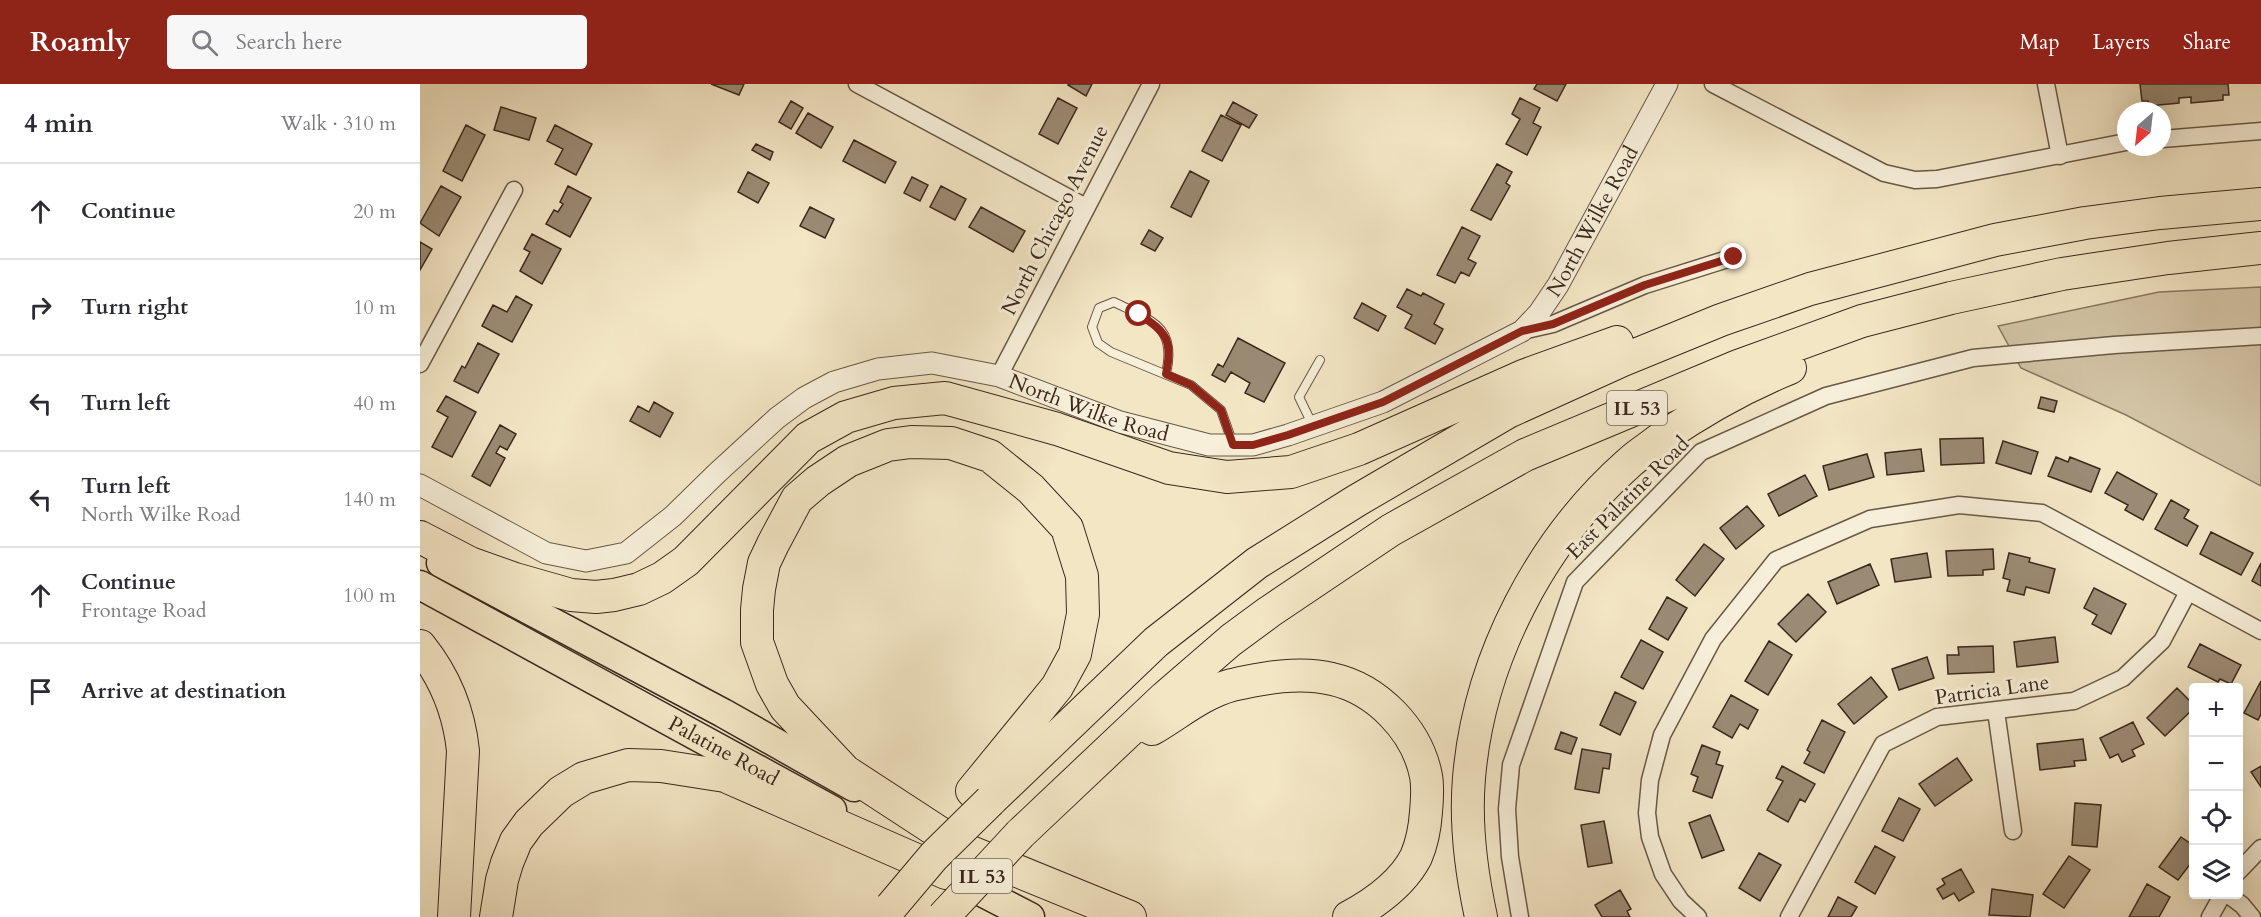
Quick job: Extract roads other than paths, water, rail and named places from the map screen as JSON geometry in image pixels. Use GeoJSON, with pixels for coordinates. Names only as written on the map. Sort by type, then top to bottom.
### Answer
{"type":"FeatureCollection","features":[{"type":"Feature","properties":{"kind":"highway","name":"IL 53"},"geometry":{"type":"LineString","coordinates":[[887,912],[949,860],[981,796],[1156,642],[1257,563],[1356,501],[1508,412],[1623,360],[1721,320],[1810,289],[1995,240],[2085,223],[2160,213],[2261,204]]}},
{"type":"Feature","properties":{"kind":"highway","name":"IL 53"},"geometry":{"type":"LineString","coordinates":[[943,917],[1026,829],[1203,663],[1269,612],[1391,530],[1525,455],[1738,366],[1862,321],[1951,298],[2062,274],[2150,260],[2261,249]]}},
{"type":"Feature","properties":{"kind":"highway"},"geometry":{"type":"LineString","coordinates":[[1481,917],[1470,856],[1468,779],[1474,736],[1489,682],[1512,621],[1546,559],[1581,513],[1630,461],[1689,419],[1722,399],[1806,362],[1958,315],[2022,299],[2085,287],[2150,260]]}},
{"type":"Feature","properties":{"kind":"highway"},"geometry":{"type":"LineString","coordinates":[[420,537],[470,563],[515,579],[571,594],[596,597],[614,595],[639,589],[662,578],[686,561],[808,438],[846,417],[894,403],[945,398],[1057,429],[1169,468],[1227,477],[1291,472],[1359,449],[1523,376],[1630,337],[1721,320]]}},
{"type":"Feature","properties":{"kind":"highway"},"geometry":{"type":"LineString","coordinates":[[949,860],[845,771],[785,707],[772,684],[757,642],[759,589],[764,563],[798,499],[818,481],[848,461],[888,445],[911,442],[951,443],[990,456],[1030,489],[1067,528],[1082,576],[1083,614],[1075,654],[1057,687],[981,796]]}},
{"type":"Feature","properties":{"kind":"highway","name":"Palatine Road"},"geometry":{"type":"LineString","coordinates":[[420,552],[723,713],[949,860],[1030,917]]}},
{"type":"Feature","properties":{"kind":"highway","name":"Palatine Road"},"geometry":{"type":"LineString","coordinates":[[420,585],[712,743],[949,860]]}},
{"type":"Feature","properties":{"kind":"highway"},"geometry":{"type":"LineString","coordinates":[[420,646],[447,687],[453,703],[463,751],[454,917]]}},
{"type":"Feature","properties":{"kind":"highway"},"geometry":{"type":"LineString","coordinates":[[1099,759],[1201,698],[1230,686],[1290,676],[1332,678],[1354,686],[1378,700],[1396,717],[1419,756],[1426,776],[1425,822],[1415,858],[1398,880],[1384,896],[1349,917]]}},
{"type":"Feature","properties":{"kind":"highway"},"geometry":{"type":"LineString","coordinates":[[496,917],[501,880],[516,842],[529,823],[561,792],[584,778],[628,765],[661,766],[725,776],[949,860],[1130,917]]}},
{"type":"Feature","properties":{"kind":"highway"},"geometry":{"type":"LineString","coordinates":[[964,917],[1026,829]]}},
{"type":"Feature","properties":{"kind":"street"},"geometry":{"type":"LineString","coordinates":[[856,84],[1086,207]]}},
{"type":"Feature","properties":{"kind":"street","name":"North Chicago Avenue"},"geometry":{"type":"LineString","coordinates":[[999,376],[1152,84]]}},
{"type":"Feature","properties":{"kind":"street","name":"North Wilke Road"},"geometry":{"type":"LineString","coordinates":[[424,487],[546,553],[586,561],[626,553],[673,516],[777,418],[804,398],[834,382],[878,369],[932,363],[999,376],[1120,422],[1209,445],[1253,445],[1313,426],[1383,402],[1522,331],[1539,313],[1558,285],[1667,84]]}},
{"type":"Feature","properties":{"kind":"street"},"geometry":{"type":"LineString","coordinates":[[1713,84],[1884,173],[1915,180],[1937,179],[2117,143]]}},
{"type":"Feature","properties":{"kind":"street"},"geometry":{"type":"LineString","coordinates":[[2046,84],[2060,156]]}},
{"type":"Feature","properties":{"kind":"street"},"geometry":{"type":"LineString","coordinates":[[2171,138],[2261,131]]}},
{"type":"Feature","properties":{"kind":"street"},"geometry":{"type":"LineString","coordinates":[[420,364],[514,190]]}},
{"type":"Feature","properties":{"kind":"street"},"geometry":{"type":"LineString","coordinates":[[1522,331],[1553,324],[1645,285],[1734,257]]}},
{"type":"Feature","properties":{"kind":"street","name":"East Palatine Road"},"geometry":{"type":"LineString","coordinates":[[1520,917],[1509,848],[1507,809],[1511,765],[1575,582],[1701,453],[1826,396],[1973,358],[2114,345],[2261,336]]}},
{"type":"Feature","properties":{"kind":"street"},"geometry":{"type":"LineString","coordinates":[[1698,917],[1681,901],[1663,874],[1650,837],[1647,813],[1650,780],[1662,735],[1713,639],[1776,560],[1870,519],[1959,505],[2042,513],[2261,631]]}},
{"type":"Feature","properties":{"kind":"street","name":"Patricia Lane"},"geometry":{"type":"LineString","coordinates":[[1789,917],[1883,744],[1937,717],[2074,701],[2123,678],[2162,641],[2188,591]]}},
{"type":"Feature","properties":{"kind":"street"},"geometry":{"type":"LineString","coordinates":[[1995,711],[2013,831]]}},
{"type":"Feature","properties":{"kind":"street"},"geometry":{"type":"LineString","coordinates":[[2243,867],[2261,848]]}},
{"type":"Feature","properties":{"kind":"street"},"geometry":{"type":"LineString","coordinates":[[2210,917],[2222,899]]}},
{"type":"Feature","properties":{"kind":"street"},"geometry":{"type":"LineString","coordinates":[[2233,899],[2242,905],[2252,917]]}},
{"type":"Feature","properties":{"kind":"lane"},"geometry":{"type":"LineString","coordinates":[[1166,374],[1169,343],[1161,330],[1139,314],[1114,302],[1099,308],[1092,327],[1098,343],[1112,352],[1191,385],[1221,410],[1233,445]]}},
{"type":"Feature","properties":{"kind":"lane"},"geometry":{"type":"LineString","coordinates":[[1313,426],[1299,398],[1320,360]]}}]}
